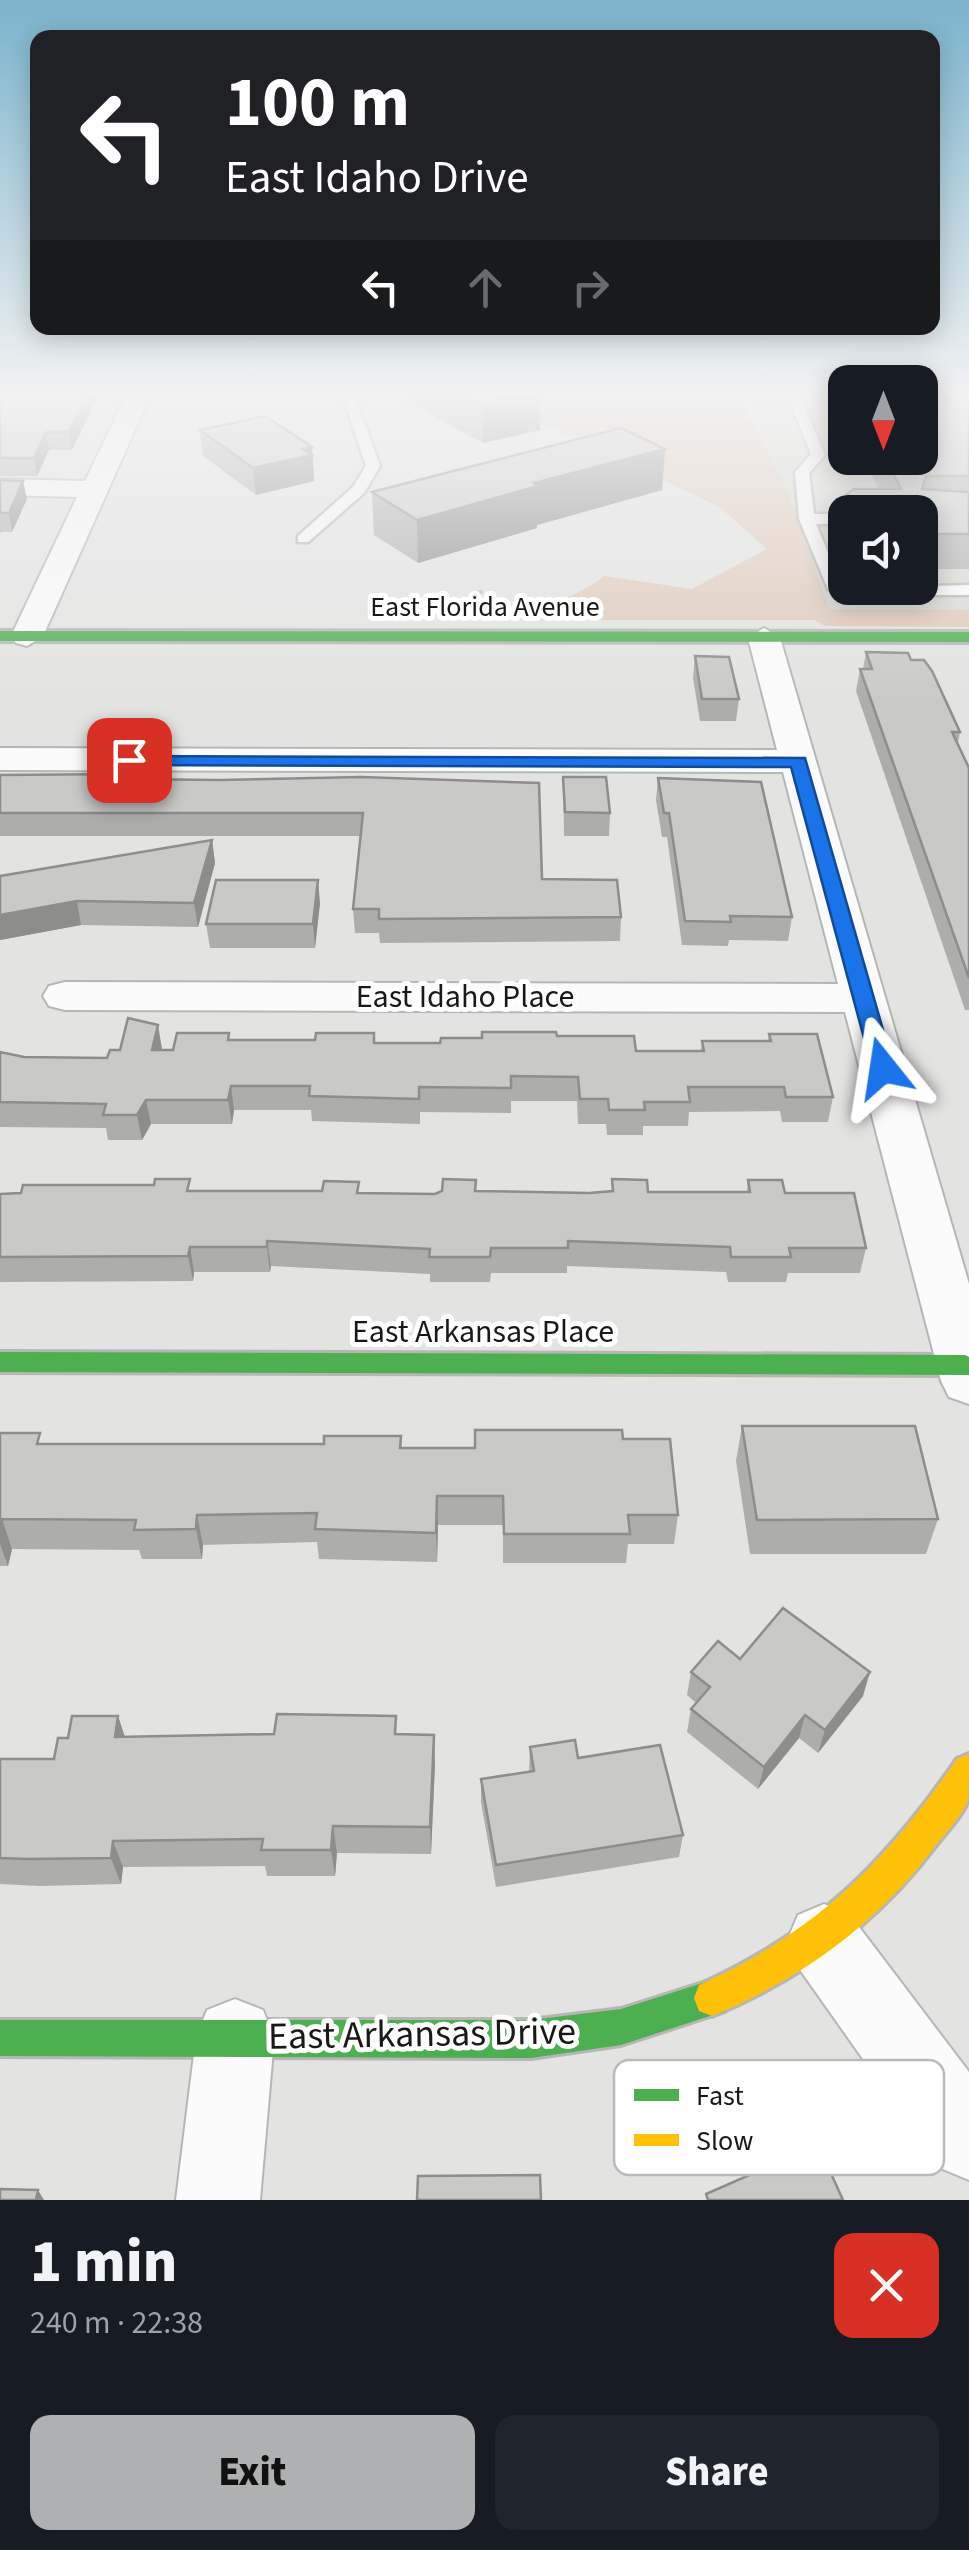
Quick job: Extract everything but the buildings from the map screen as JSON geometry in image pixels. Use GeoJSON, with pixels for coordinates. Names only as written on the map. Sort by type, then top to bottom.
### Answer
{"type":"FeatureCollection","features":[{"type":"Feature","properties":{"kind":"street"},"geometry":{"type":"LineString","coordinates":[[14,636],[90,497]]}},
{"type":"Feature","properties":{"kind":"street","name":"East Florida Avenue"},"geometry":{"type":"LineString","coordinates":[[14,636],[969,637]]}},
{"type":"Feature","properties":{"kind":"street"},"geometry":{"type":"LineString","coordinates":[[764,638],[967,1373]]}},
{"type":"Feature","properties":{"kind":"street"},"geometry":{"type":"LineString","coordinates":[[0,760],[799,762]]}},
{"type":"Feature","properties":{"kind":"street","name":"East Idaho Place"},"geometry":{"type":"LineString","coordinates":[[65,996],[864,998]]}},
{"type":"Feature","properties":{"kind":"street","name":"East Arkansas Place"},"geometry":{"type":"LineString","coordinates":[[0,1362],[967,1373]]}},
{"type":"Feature","properties":{"kind":"street","name":"East Arkansas Drive"},"geometry":{"type":"LineString","coordinates":[[0,2038],[552,2037],[670,2014],[743,1988],[824,1941],[882,1891],[937,1827],[969,1770]]}},
{"type":"Feature","properties":{"kind":"street"},"geometry":{"type":"LineString","coordinates":[[824,1941],[911,2060]]}},
{"type":"Feature","properties":{"kind":"street"},"geometry":{"type":"LineString","coordinates":[[218,2200],[235,2038]]}},
{"type":"Feature","properties":{"kind":"street"},"geometry":{"type":"LineString","coordinates":[[944,2105],[969,2139]]}},
{"type":"Feature","properties":{"kind":"lane"},"geometry":{"type":"LineString","coordinates":[[303,539],[349,497]]}},
{"type":"Feature","properties":{"kind":"lane"},"geometry":{"type":"LineString","coordinates":[[805,497],[808,519],[834,586],[842,590],[969,590]]}},
{"type":"Feature","properties":{"kind":"lane"},"geometry":{"type":"LineString","coordinates":[[808,519],[828,518]]}},
{"type":"Feature","properties":{"kind":"path"},"geometry":{"type":"LineString","coordinates":[[480,590],[486,605]]}},
{"type":"Feature","properties":{"kind":"shaded area"},"geometry":{"type":"Polygon","coordinates":[[[698,497],[790,497],[829,609],[969,610],[969,627],[827,626],[814,620],[543,620],[527,609],[568,597],[604,576],[692,589],[767,549],[718,506],[698,497]]]}},
{"type":"Feature","properties":{"kind":"shaded area"},"geometry":{"type":"Polygon","coordinates":[[[780,497],[828,497],[828,605],[938,605],[938,497],[969,497],[969,626],[822,626],[780,497]]]}},
{"type":"Feature","properties":{"kind":"traffic: fast"},"geometry":{"type":"LineString","coordinates":[[0,636],[969,637]]}},
{"type":"Feature","properties":{"kind":"traffic: fast"},"geometry":{"type":"LineString","coordinates":[[0,1362],[965,1366]]}},
{"type":"Feature","properties":{"kind":"traffic: fast"},"geometry":{"type":"LineString","coordinates":[[0,2038],[531,2039],[621,2027],[712,1998]]}},
{"type":"Feature","properties":{"kind":"traffic: slow"},"geometry":{"type":"LineString","coordinates":[[712,1998],[791,1958],[859,1905],[917,1842],[969,1770]]}},
{"type":"Feature","properties":{"kind":"route"},"geometry":{"type":"LineString","coordinates":[[129,760],[799,762],[883,1068]]}}]}
